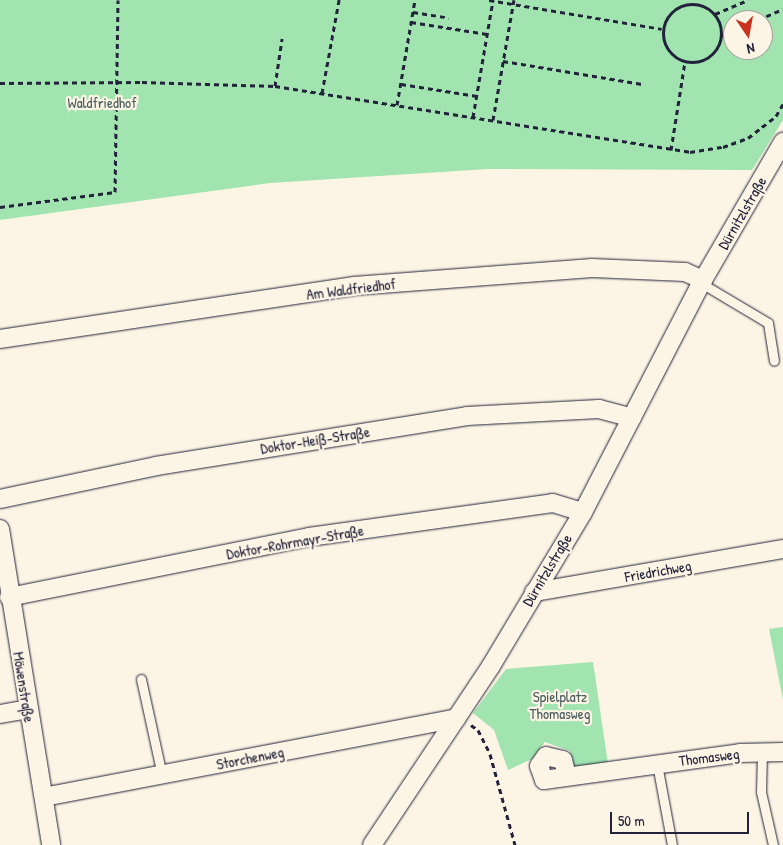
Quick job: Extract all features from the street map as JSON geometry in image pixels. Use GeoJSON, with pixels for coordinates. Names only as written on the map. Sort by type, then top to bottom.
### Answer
{"type":"FeatureCollection","features":[{"type":"Feature","properties":{"kind":"street","name":"Dürnitzlstraße"},"geometry":{"type":"LineString","coordinates":[[372,845],[457,718],[582,512],[702,281],[783,142]]}},
{"type":"Feature","properties":{"kind":"street","name":"Am Waldfriedhof"},"geometry":{"type":"LineString","coordinates":[[0,339],[354,286],[592,268],[685,272],[702,281]]}},
{"type":"Feature","properties":{"kind":"street","name":"Doktor-Heiß-Straße"},"geometry":{"type":"LineString","coordinates":[[0,499],[156,466],[466,416],[599,409],[632,418]]}},
{"type":"Feature","properties":{"kind":"street","name":"Doktor-Rohrmayr-Straße"},"geometry":{"type":"LineString","coordinates":[[9,596],[309,537],[553,503],[582,512]]}},
{"type":"Feature","properties":{"kind":"street","name":"Möwenstraße"},"geometry":{"type":"LineString","coordinates":[[0,529],[27,709],[51,845]]}},
{"type":"Feature","properties":{"kind":"street","name":"Friedrichweg"},"geometry":{"type":"LineString","coordinates":[[534,592],[783,549]]}},
{"type":"Feature","properties":{"kind":"street"},"geometry":{"type":"LineString","coordinates":[[0,714],[27,709]]}},
{"type":"Feature","properties":{"kind":"street","name":"Storchenweg"},"geometry":{"type":"LineString","coordinates":[[44,797],[457,718]]}},
{"type":"Feature","properties":{"kind":"street","name":"Thomasweg"},"geometry":{"type":"LineString","coordinates":[[567,776],[762,752],[783,752]]}},
{"type":"Feature","properties":{"kind":"lane"},"geometry":{"type":"LineString","coordinates":[[702,281],[768,323],[774,361]]}},
{"type":"Feature","properties":{"kind":"lane"},"geometry":{"type":"LineString","coordinates":[[141,679],[162,775]]}},
{"type":"Feature","properties":{"kind":"lane","name":"Thomasweg"},"geometry":{"type":"LineString","coordinates":[[762,752],[762,792],[773,845]]}},
{"type":"Feature","properties":{"kind":"lane","name":"Thomasweg"},"geometry":{"type":"LineString","coordinates":[[657,764],[672,845]]}},
{"type":"Feature","properties":{"kind":"path"},"geometry":{"type":"LineString","coordinates":[[0,207],[115,192],[118,0]]}},
{"type":"Feature","properties":{"kind":"path"},"geometry":{"type":"LineString","coordinates":[[322,93],[338,0]]}},
{"type":"Feature","properties":{"kind":"path"},"geometry":{"type":"LineString","coordinates":[[397,105],[415,0]]}},
{"type":"Feature","properties":{"kind":"path"},"geometry":{"type":"LineString","coordinates":[[490,0],[513,2],[662,29]]}},
{"type":"Feature","properties":{"kind":"path"},"geometry":{"type":"LineString","coordinates":[[473,117],[493,0]]}},
{"type":"Feature","properties":{"kind":"path"},"geometry":{"type":"LineString","coordinates":[[715,14],[748,0]]}},
{"type":"Feature","properties":{"kind":"path"},"geometry":{"type":"LineString","coordinates":[[493,120],[513,2]]}},
{"type":"Feature","properties":{"kind":"path"},"geometry":{"type":"LineString","coordinates":[[698,2],[715,14],[722,36],[714,53],[707,59],[685,62],[666,48],[662,29],[671,12],[679,7],[698,2]]}},
{"type":"Feature","properties":{"kind":"path"},"geometry":{"type":"LineString","coordinates":[[413,12],[449,18]]}},
{"type":"Feature","properties":{"kind":"path"},"geometry":{"type":"LineString","coordinates":[[411,22],[487,34]]}},
{"type":"Feature","properties":{"kind":"path"},"geometry":{"type":"LineString","coordinates":[[275,86],[282,39]]}},
{"type":"Feature","properties":{"kind":"path"},"geometry":{"type":"LineString","coordinates":[[503,61],[642,84]]}},
{"type":"Feature","properties":{"kind":"path"},"geometry":{"type":"LineString","coordinates":[[671,150],[685,62]]}},
{"type":"Feature","properties":{"kind":"path"},"geometry":{"type":"LineString","coordinates":[[0,83],[117,82],[275,86],[671,150],[707,150],[735,144],[762,129],[783,104]]}},
{"type":"Feature","properties":{"kind":"path"},"geometry":{"type":"LineString","coordinates":[[401,84],[477,96]]}},
{"type":"Feature","properties":{"kind":"path"},"geometry":{"type":"LineString","coordinates":[[457,718],[478,730],[490,754],[514,845]]}},
{"type":"Feature","properties":{"kind":"green space","name":"Waldfriedhof"},"geometry":{"type":"Polygon","coordinates":[[[0,0],[783,0],[783,120],[752,170],[488,169],[270,183],[0,220],[0,0]]]}},
{"type":"Feature","properties":{"kind":"green space"},"geometry":{"type":"Polygon","coordinates":[[[783,627],[783,700],[769,629],[783,627]]]}},
{"type":"Feature","properties":{"kind":"green space","name":"Spielplatz Thomasweg"},"geometry":{"type":"Polygon","coordinates":[[[593,662],[608,764],[574,770],[570,751],[545,742],[532,759],[508,770],[494,730],[473,713],[506,669],[593,662]]]}}]}
